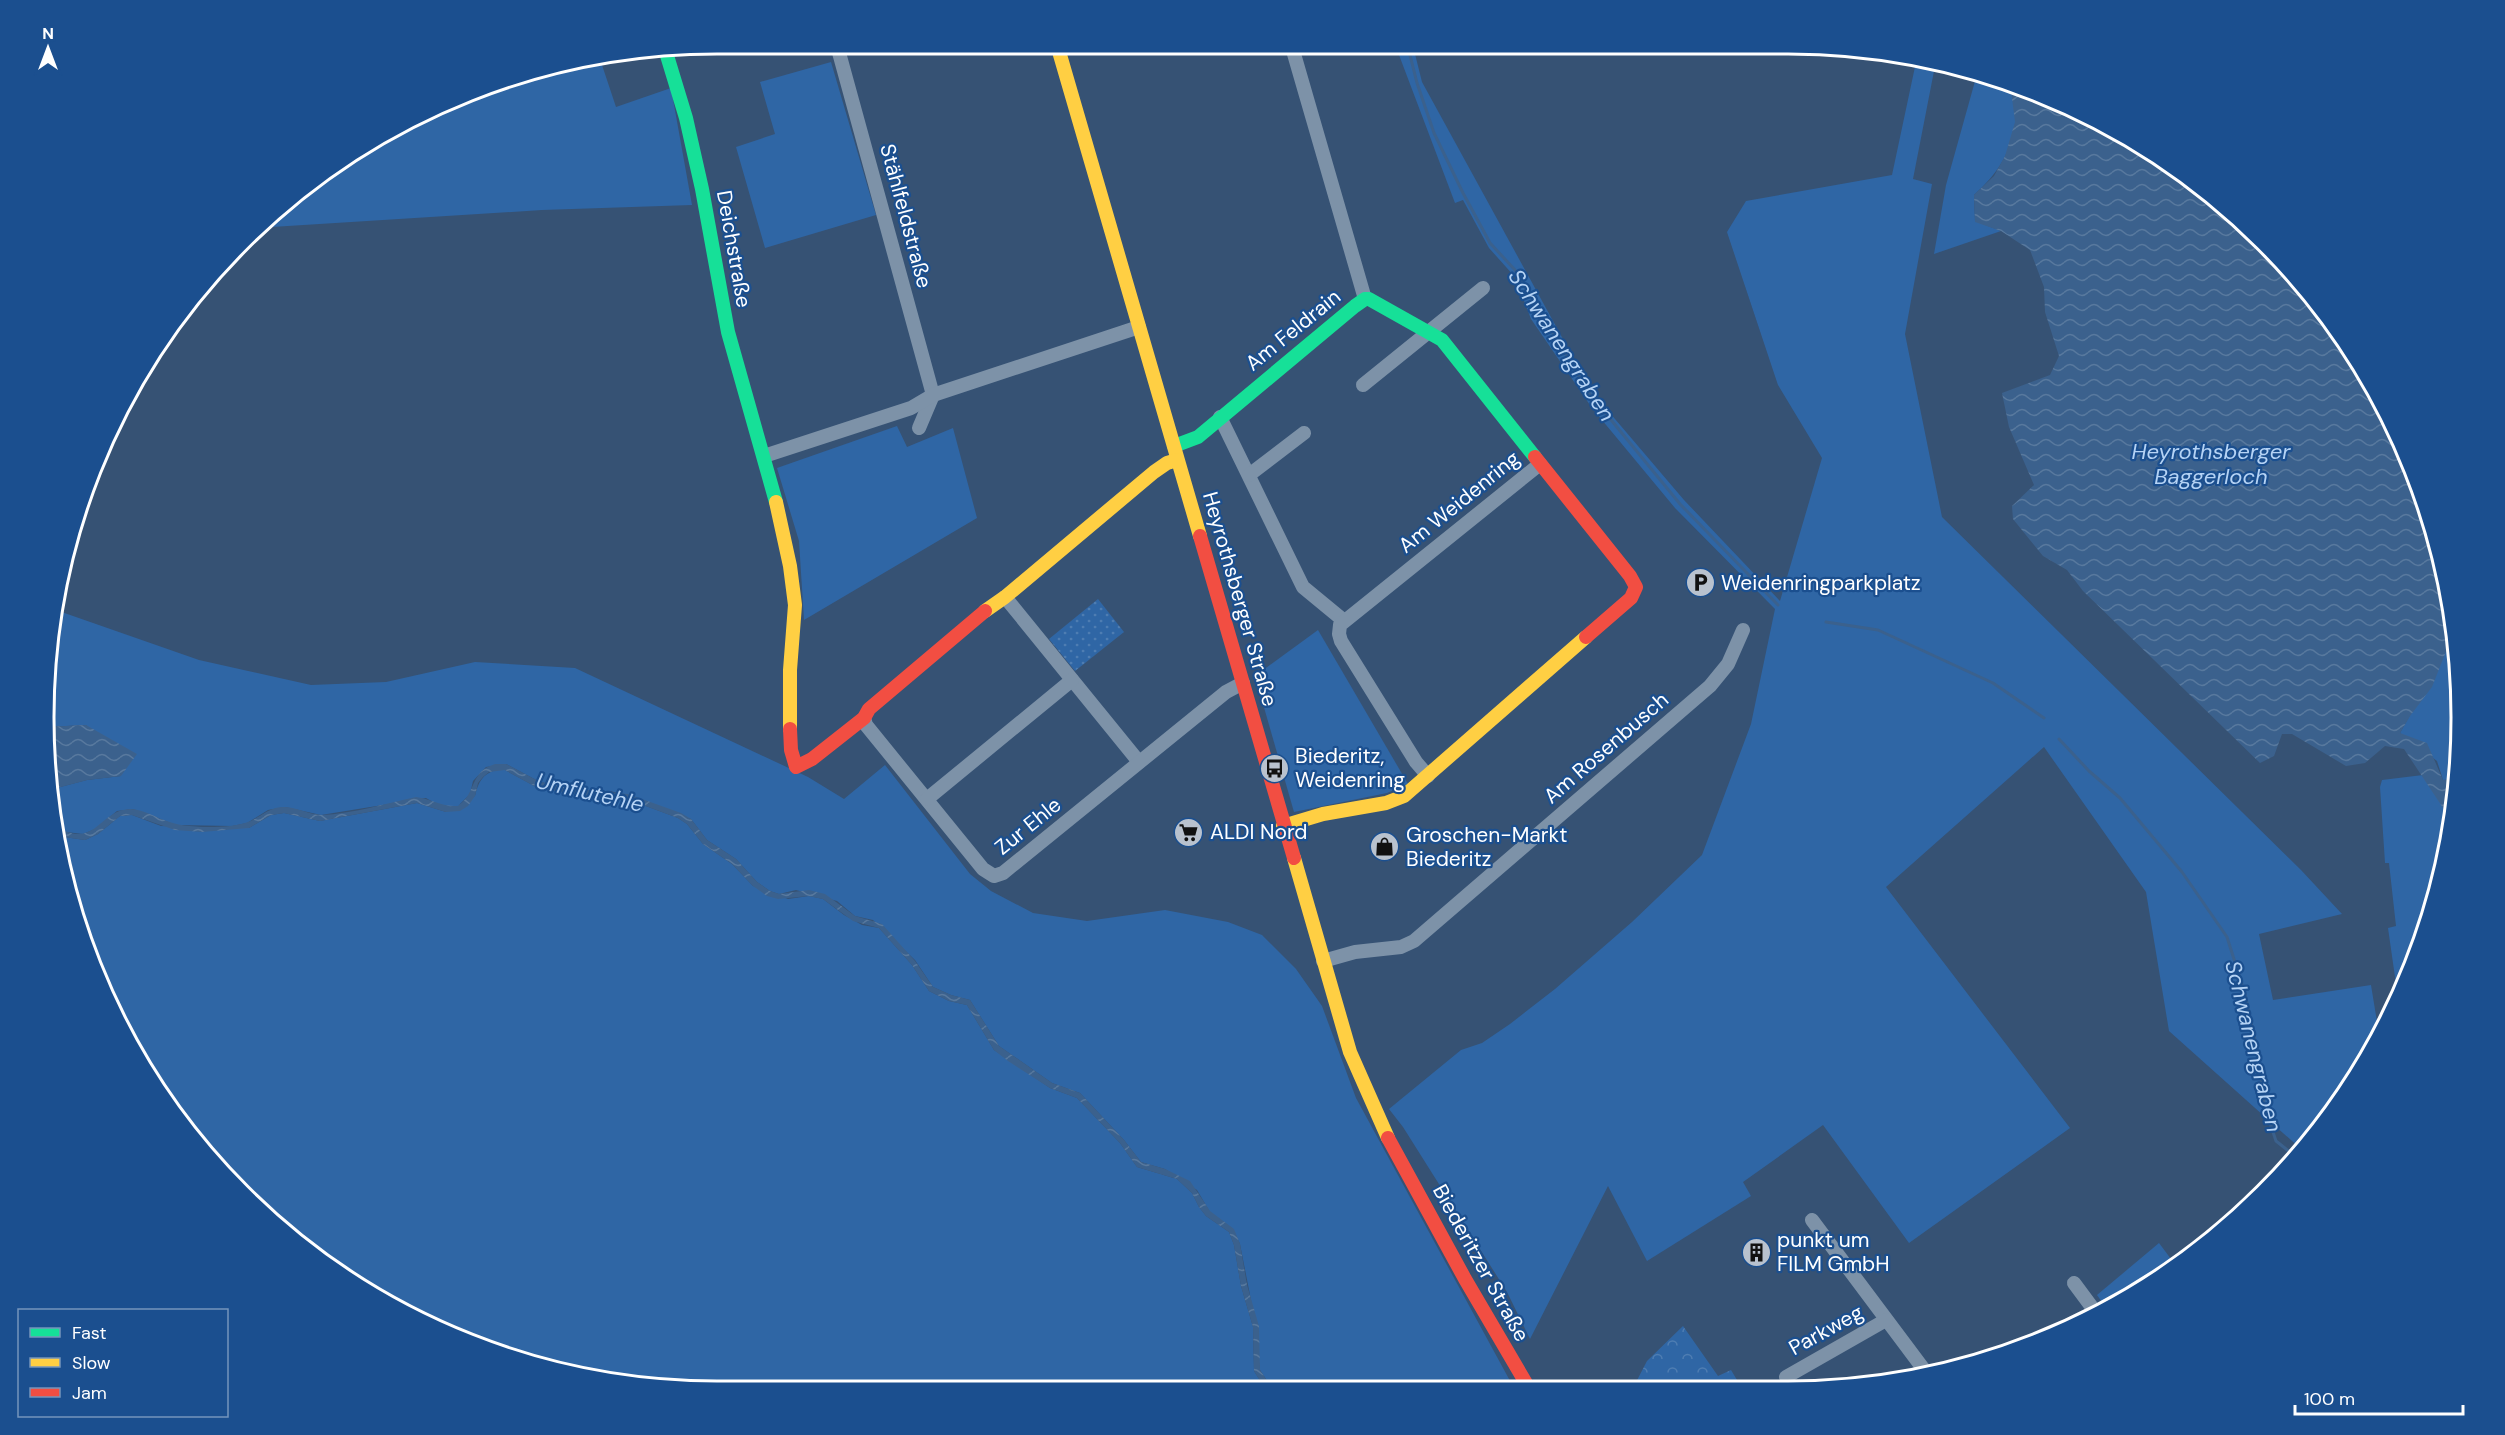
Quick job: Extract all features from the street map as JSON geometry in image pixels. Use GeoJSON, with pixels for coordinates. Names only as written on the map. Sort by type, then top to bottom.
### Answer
{"type":"FeatureCollection","features":[{"type":"Feature","properties":{"kind":"street","name":"Stählfeldstraße"},"geometry":{"type":"LineString","coordinates":[[838,54],[933,395]]}},
{"type":"Feature","properties":{"kind":"street","name":"Heyrothsberger Straße"},"geometry":{"type":"LineString","coordinates":[[1060,54],[1283,826],[1358,1076],[1397,1155]]}},
{"type":"Feature","properties":{"kind":"street"},"geometry":{"type":"LineString","coordinates":[[1294,54],[1365,299]]}},
{"type":"Feature","properties":{"kind":"street","name":"Deichstraße"},"geometry":{"type":"LineString","coordinates":[[667,56],[686,118],[702,189],[728,332],[764,456],[781,522],[794,588],[790,712],[791,750],[795,767],[812,759],[864,718]]}},
{"type":"Feature","properties":{"kind":"street"},"geometry":{"type":"LineString","coordinates":[[1363,385],[1483,288]]}},
{"type":"Feature","properties":{"kind":"street","name":"Am Feldrain"},"geometry":{"type":"LineString","coordinates":[[1175,453],[1365,299],[1374,301],[1442,340],[1540,464]]}},
{"type":"Feature","properties":{"kind":"street"},"geometry":{"type":"LineString","coordinates":[[764,456],[911,408],[933,395],[1139,327]]}},
{"type":"Feature","properties":{"kind":"street"},"geometry":{"type":"LineString","coordinates":[[919,428],[933,395]]}},
{"type":"Feature","properties":{"kind":"street"},"geometry":{"type":"LineString","coordinates":[[1220,417],[1303,587],[1343,620],[1339,629],[1340,639],[1416,762],[1428,776]]}},
{"type":"Feature","properties":{"kind":"street"},"geometry":{"type":"LineString","coordinates":[[1249,475],[1304,433]]}},
{"type":"Feature","properties":{"kind":"street"},"geometry":{"type":"LineString","coordinates":[[864,718],[868,710],[995,602],[1005,597],[1167,463],[1175,453]]}},
{"type":"Feature","properties":{"kind":"street","name":"Am Weidenring"},"geometry":{"type":"LineString","coordinates":[[1283,826],[1323,814],[1395,800],[1404,796],[1466,744],[1498,712],[1631,598],[1636,591],[1630,576],[1540,464],[1343,620]]}},
{"type":"Feature","properties":{"kind":"street"},"geometry":{"type":"LineString","coordinates":[[1005,597],[1138,762]]}},
{"type":"Feature","properties":{"kind":"street","name":"Am Rosenbusch"},"geometry":{"type":"LineString","coordinates":[[1323,961],[1355,951],[1401,947],[1414,941],[1710,686],[1728,664],[1743,630]]}},
{"type":"Feature","properties":{"kind":"street"},"geometry":{"type":"LineString","coordinates":[[927,799],[1072,680]]}},
{"type":"Feature","properties":{"kind":"street","name":"Zur Ehle"},"geometry":{"type":"LineString","coordinates":[[864,718],[866,725],[983,869],[994,876],[1003,873],[1226,692],[1243,683]]}},
{"type":"Feature","properties":{"kind":"street","name":"Biederitzer Straße"},"geometry":{"type":"LineString","coordinates":[[1397,1155],[1525,1381]]}},
{"type":"Feature","properties":{"kind":"street","name":"Parkweg"},"geometry":{"type":"LineString","coordinates":[[1812,1220],[1922,1367]]}},
{"type":"Feature","properties":{"kind":"street"},"geometry":{"type":"LineString","coordinates":[[2074,1283],[2092,1307]]}},
{"type":"Feature","properties":{"kind":"street","name":"Parkweg"},"geometry":{"type":"LineString","coordinates":[[1786,1377],[1886,1320]]}},
{"type":"Feature","properties":{"kind":"green space"},"geometry":{"type":"Polygon","coordinates":[[[1399,54],[1415,54],[1422,82],[1592,392],[1684,500],[1780,601],[1822,458],[1778,385],[1727,232],[1746,201],[1892,175],[1915,67],[1934,71],[1913,179],[1932,184],[1905,334],[1942,517],[2301,870],[2342,914],[2259,934],[2273,1000],[2371,985],[2377,1022],[2339,1086],[2295,1144],[2169,1031],[2146,892],[2044,747],[1886,887],[2070,1128],[1909,1243],[1823,1125],[1743,1182],[1751,1196],[1647,1261],[1608,1186],[1530,1339],[1507,1292],[1403,1127],[1389,1109],[1461,1050],[1482,1043],[1555,989],[1632,922],[1702,855],[1751,724],[1775,609],[1675,508],[1592,408],[1531,319],[1515,277],[1489,248],[1463,200],[1455,203],[1399,54]]]}},
{"type":"Feature","properties":{"kind":"green space"},"geometry":{"type":"Polygon","coordinates":[[[831,62],[876,215],[765,248],[736,147],[775,134],[760,82],[831,62]]]}},
{"type":"Feature","properties":{"kind":"green space"},"geometry":{"type":"Polygon","coordinates":[[[602,65],[616,107],[671,88],[692,205],[542,210],[271,227],[314,191],[386,143],[424,122],[504,89],[602,65]]]}},
{"type":"Feature","properties":{"kind":"green space"},"geometry":{"type":"Polygon","coordinates":[[[1975,82],[2012,93],[2015,124],[2010,145],[1996,171],[1974,195],[1975,221],[2001,231],[1934,254],[1946,185],[1975,82]]]}},
{"type":"Feature","properties":{"kind":"green space"},"geometry":{"type":"Polygon","coordinates":[[[897,426],[907,447],[953,428],[977,518],[804,620],[799,541],[777,468],[897,426]]]}},
{"type":"Feature","properties":{"kind":"green space"},"geometry":{"type":"Polygon","coordinates":[[[1098,599],[1124,632],[1075,671],[1049,639],[1098,599]]]}},
{"type":"Feature","properties":{"kind":"green space"},"geometry":{"type":"Polygon","coordinates":[[[63,612],[199,660],[311,685],[386,682],[475,662],[575,668],[808,777],[844,799],[885,765],[970,874],[991,891],[1033,913],[1087,921],[1165,910],[1228,922],[1262,935],[1296,969],[1322,1006],[1356,1098],[1510,1381],[1267,1381],[1260,1370],[1252,1305],[1240,1244],[1233,1229],[1210,1212],[1197,1190],[1165,1169],[1141,1162],[1124,1140],[1080,1093],[1052,1083],[999,1046],[970,1000],[933,987],[915,960],[873,920],[855,916],[837,901],[796,890],[779,894],[770,891],[757,882],[736,859],[707,840],[691,819],[611,791],[591,791],[540,782],[506,764],[486,767],[473,781],[470,794],[458,806],[442,805],[426,798],[321,815],[285,807],[268,810],[247,823],[232,826],[176,825],[133,809],[117,811],[95,829],[83,834],[66,832],[58,788],[87,780],[121,776],[86,725],[54,727],[55,674],[63,612]]]}},
{"type":"Feature","properties":{"kind":"green space"},"geometry":{"type":"Polygon","coordinates":[[[1318,630],[1408,784],[1387,793],[1294,812],[1255,676],[1318,630]]]}},
{"type":"Feature","properties":{"kind":"green space"},"geometry":{"type":"Polygon","coordinates":[[[2447,649],[2450,674],[2450,761],[2448,780],[2443,780],[2437,761],[2400,733],[2447,649]]]}},
{"type":"Feature","properties":{"kind":"green space"},"geometry":{"type":"Polygon","coordinates":[[[496,770],[505,770],[538,788],[627,799],[678,818],[687,824],[703,844],[732,864],[753,886],[788,899],[809,896],[823,899],[862,925],[879,928],[912,965],[929,991],[949,1001],[967,1005],[994,1050],[1050,1088],[1077,1098],[1120,1143],[1137,1167],[1177,1179],[1192,1193],[1206,1216],[1229,1232],[1253,1327],[1254,1371],[1260,1381],[718,1381],[674,1380],[631,1375],[546,1358],[504,1346],[464,1330],[424,1313],[386,1292],[314,1244],[248,1187],[219,1155],[191,1121],[143,1049],[122,1011],[89,931],[65,837],[85,840],[98,834],[120,816],[132,815],[161,826],[249,828],[271,815],[284,813],[320,821],[417,803],[446,812],[475,796],[481,780],[496,770]]]}},
{"type":"Feature","properties":{"kind":"green space"},"geometry":{"type":"Polygon","coordinates":[[[2423,775],[2445,806],[2428,889],[2416,931],[2396,981],[2388,928],[2396,926],[2389,863],[2385,863],[2380,787],[2382,780],[2423,775]]]}},
{"type":"Feature","properties":{"kind":"green space"},"geometry":{"type":"Polygon","coordinates":[[[2159,1243],[2171,1259],[2102,1302],[2097,1295],[2159,1243]]]}},
{"type":"Feature","properties":{"kind":"green space"},"geometry":{"type":"Polygon","coordinates":[[[1683,1326],[1718,1376],[1731,1370],[1738,1381],[1637,1381],[1647,1361],[1683,1326]]]}},
{"type":"Feature","properties":{"kind":"water","name":"Heyrothsberger Baggerloch"},"geometry":{"type":"Polygon","coordinates":[[[2011,93],[2081,122],[2156,166],[2191,191],[2257,248],[2314,314],[2339,349],[2383,424],[2400,464],[2416,504],[2438,588],[2447,649],[2432,687],[2400,733],[2427,743],[2443,780],[2448,780],[2444,810],[2404,749],[2385,746],[2365,763],[2346,766],[2292,734],[2282,734],[2274,756],[2260,763],[2083,591],[2067,570],[2043,556],[2013,519],[2012,506],[2034,485],[2009,427],[2002,393],[2050,375],[2059,356],[2045,312],[2044,287],[2030,250],[2001,231],[1975,222],[1974,195],[1994,176],[2005,156],[2015,122],[2011,93]]]}},
{"type":"Feature","properties":{"kind":"water"},"geometry":{"type":"Polygon","coordinates":[[[86,725],[137,754],[121,776],[87,780],[58,788],[54,727],[86,725]]]}},
{"type":"Feature","properties":{"kind":"water","name":"Umflutehle"},"geometry":{"type":"Polygon","coordinates":[[[495,764],[506,764],[540,782],[591,791],[628,794],[681,813],[691,819],[707,840],[736,859],[757,882],[770,891],[779,894],[809,890],[825,894],[855,916],[882,924],[915,961],[933,987],[970,1000],[999,1046],[1052,1083],[1080,1093],[1124,1140],[1141,1162],[1165,1169],[1190,1181],[1210,1211],[1234,1229],[1240,1244],[1247,1285],[1259,1326],[1260,1370],[1267,1381],[1260,1381],[1254,1371],[1253,1327],[1229,1232],[1206,1216],[1192,1193],[1177,1179],[1137,1167],[1120,1143],[1077,1098],[1050,1088],[994,1050],[967,1005],[949,1001],[929,991],[912,965],[879,928],[853,921],[823,899],[808,896],[778,899],[767,896],[753,886],[732,864],[703,844],[687,824],[678,818],[627,799],[590,797],[538,788],[505,770],[489,772],[483,777],[478,783],[475,796],[468,806],[460,811],[446,812],[417,803],[320,821],[284,813],[271,815],[249,828],[202,832],[175,830],[132,815],[120,816],[98,834],[85,840],[65,837],[64,830],[78,834],[87,832],[119,811],[130,809],[143,811],[179,824],[209,827],[245,823],[272,809],[282,807],[322,815],[416,797],[458,806],[468,795],[477,777],[495,764]]]}},
{"type":"Feature","properties":{"kind":"waterway","name":"Schwanengraben"},"geometry":{"type":"LineString","coordinates":[[1410,54],[1434,133],[1463,193],[1490,243],[1515,270],[1589,393],[1680,504],[1778,605]]}},
{"type":"Feature","properties":{"kind":"waterway","name":"Schwanengraben"},"geometry":{"type":"LineString","coordinates":[[1826,622],[1878,630],[1993,683],[2044,718]]}},
{"type":"Feature","properties":{"kind":"waterway","name":"Schwanengraben"},"geometry":{"type":"LineString","coordinates":[[2059,739],[2089,771],[2120,798],[2182,872],[2227,937],[2245,994],[2259,1059],[2264,1105],[2276,1141],[2289,1151]]}},
{"type":"Feature","properties":{"kind":"traffic: fast"},"geometry":{"type":"LineString","coordinates":[[667,56],[686,118],[702,189],[728,332],[776,502]]}},
{"type":"Feature","properties":{"kind":"traffic: fast"},"geometry":{"type":"LineString","coordinates":[[1174,446],[1198,437],[1355,306],[1369,299],[1442,340],[1535,457]]}},
{"type":"Feature","properties":{"kind":"traffic: slow"},"geometry":{"type":"LineString","coordinates":[[1060,54],[1200,536]]}},
{"type":"Feature","properties":{"kind":"traffic: slow"},"geometry":{"type":"LineString","coordinates":[[985,611],[1005,597],[1154,472],[1167,463],[1177,460]]}},
{"type":"Feature","properties":{"kind":"traffic: slow"},"geometry":{"type":"LineString","coordinates":[[776,502],[790,566],[795,605],[790,670],[790,729]]}},
{"type":"Feature","properties":{"kind":"traffic: slow"},"geometry":{"type":"LineString","coordinates":[[1283,826],[1323,814],[1386,803],[1404,796],[1586,637]]}},
{"type":"Feature","properties":{"kind":"traffic: slow"},"geometry":{"type":"LineString","coordinates":[[1294,858],[1350,1052],[1388,1138]]}},
{"type":"Feature","properties":{"kind":"traffic: jam"},"geometry":{"type":"LineString","coordinates":[[1535,457],[1630,576],[1636,587],[1631,598],[1586,637]]}},
{"type":"Feature","properties":{"kind":"traffic: jam"},"geometry":{"type":"LineString","coordinates":[[1200,536],[1294,858]]}},
{"type":"Feature","properties":{"kind":"traffic: jam"},"geometry":{"type":"LineString","coordinates":[[790,729],[791,750],[796,767],[812,759],[864,718],[869,709],[985,611]]}},
{"type":"Feature","properties":{"kind":"traffic: jam"},"geometry":{"type":"LineString","coordinates":[[1388,1138],[1465,1279],[1525,1381]]}},
{"type":"Feature","properties":{"kind":"place","name":"Weidenringparkplatz"},"geometry":{"type":"Point","coordinates":[1700,583]}},
{"type":"Feature","properties":{"kind":"place","name":"Biederitz, Weidenring"},"geometry":{"type":"Point","coordinates":[1274,768]}},
{"type":"Feature","properties":{"kind":"place","name":"ALDI Nord"},"geometry":{"type":"Point","coordinates":[1189,832]}},
{"type":"Feature","properties":{"kind":"place","name":"Groschen-Markt Biederitz"},"geometry":{"type":"Point","coordinates":[1385,847]}},
{"type":"Feature","properties":{"kind":"place","name":"punkt um FILM GmbH"},"geometry":{"type":"Point","coordinates":[1756,1252]}}]}
